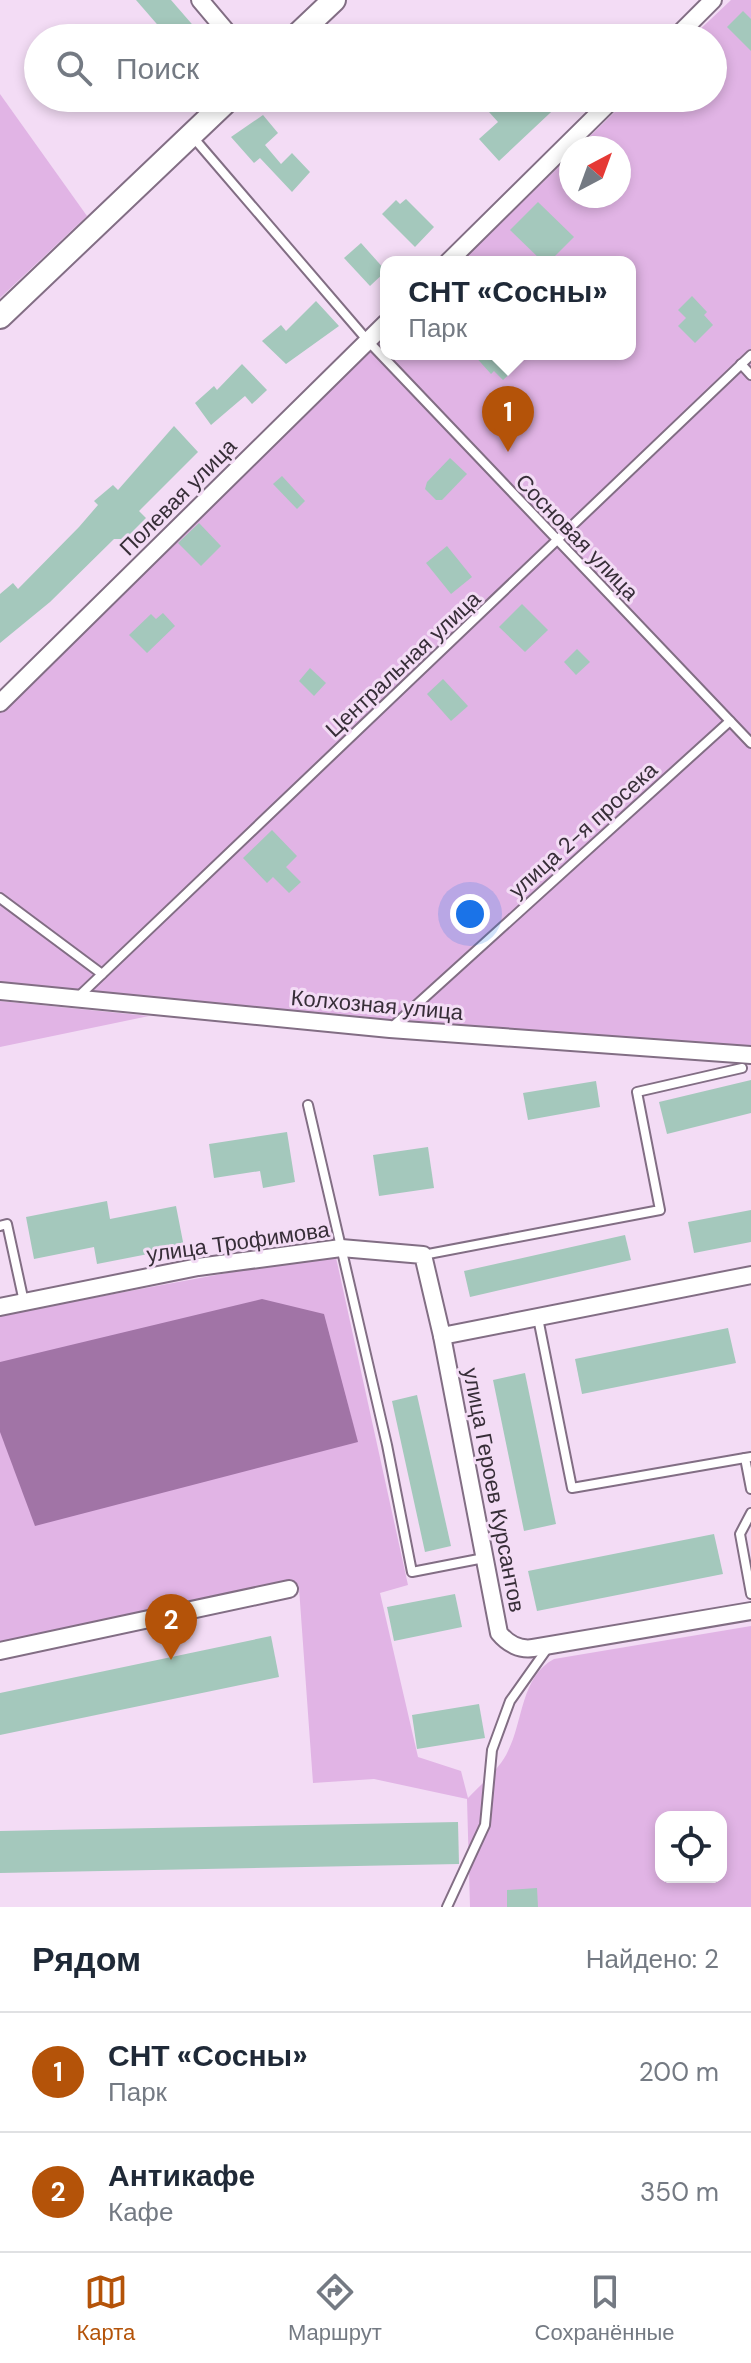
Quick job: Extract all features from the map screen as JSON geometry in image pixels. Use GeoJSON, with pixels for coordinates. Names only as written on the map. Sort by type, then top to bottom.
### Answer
{"type":"FeatureCollection","features":[{"type":"Feature","properties":{"kind":"street"},"geometry":{"type":"LineString","coordinates":[[200,0],[220,24]]}},
{"type":"Feature","properties":{"kind":"street"},"geometry":{"type":"LineString","coordinates":[[309,24],[334,0]]}},
{"type":"Feature","properties":{"kind":"street"},"geometry":{"type":"LineString","coordinates":[[689,24],[713,0]]}},
{"type":"Feature","properties":{"kind":"street"},"geometry":{"type":"LineString","coordinates":[[0,317],[216,112]]}},
{"type":"Feature","properties":{"kind":"street"},"geometry":{"type":"LineString","coordinates":[[454,256],[600,112]]}},
{"type":"Feature","properties":{"kind":"street","name":"Полевая улица"},"geometry":{"type":"LineString","coordinates":[[0,703],[380,329]]}},
{"type":"Feature","properties":{"kind":"street","name":"Колхозная улица"},"geometry":{"type":"LineString","coordinates":[[0,991],[746,1061]]}},
{"type":"Feature","properties":{"kind":"street","name":"улица Трофимова"},"geometry":{"type":"LineString","coordinates":[[0,1307],[198,1267],[341,1248],[423,1255]]}},
{"type":"Feature","properties":{"kind":"street"},"geometry":{"type":"LineString","coordinates":[[423,1255],[442,1336],[751,1275]]}},
{"type":"Feature","properties":{"kind":"street","name":"улица Героев Курсантов"},"geometry":{"type":"LineString","coordinates":[[442,1336],[499,1633],[520,1647],[549,1646],[751,1611]]}},
{"type":"Feature","properties":{"kind":"street"},"geometry":{"type":"LineString","coordinates":[[0,1651],[289,1589]]}},
{"type":"Feature","properties":{"kind":"lane","name":"Сосновая улица"},"geometry":{"type":"LineString","coordinates":[[191,136],[380,354]]}},
{"type":"Feature","properties":{"kind":"lane","name":"Центральная улица"},"geometry":{"type":"LineString","coordinates":[[77,998],[557,544],[751,355]]}},
{"type":"Feature","properties":{"kind":"lane","name":"Сосновая улица"},"geometry":{"type":"LineString","coordinates":[[386,360],[557,544],[751,743]]}},
{"type":"Feature","properties":{"kind":"lane"},"geometry":{"type":"LineString","coordinates":[[741,364],[751,375]]}},
{"type":"Feature","properties":{"kind":"lane","name":"улица 2-я просека"},"geometry":{"type":"LineString","coordinates":[[390,1029],[730,721]]}},
{"type":"Feature","properties":{"kind":"lane"},"geometry":{"type":"LineString","coordinates":[[0,898],[102,974]]}},
{"type":"Feature","properties":{"kind":"lane"},"geometry":{"type":"LineString","coordinates":[[423,1255],[660,1210],[637,1092],[746,1061]]}},
{"type":"Feature","properties":{"kind":"lane"},"geometry":{"type":"LineString","coordinates":[[308,1105],[412,1572],[485,1558]]}},
{"type":"Feature","properties":{"kind":"lane"},"geometry":{"type":"LineString","coordinates":[[0,1226],[7,1224],[24,1302]]}},
{"type":"Feature","properties":{"kind":"lane"},"geometry":{"type":"LineString","coordinates":[[538,1318],[572,1488],[748,1458],[751,1489]]}},
{"type":"Feature","properties":{"kind":"lane"},"geometry":{"type":"LineString","coordinates":[[751,1513],[740,1534],[751,1594]]}},
{"type":"Feature","properties":{"kind":"lane"},"geometry":{"type":"LineString","coordinates":[[447,1907],[485,1825],[492,1750],[506,1713],[549,1646]]}},
{"type":"Feature","properties":{"kind":"shaded area"},"geometry":{"type":"Polygon","coordinates":[[[731,0],[751,0],[751,1048],[395,1021],[0,982],[0,708],[380,340],[380,360],[636,360],[636,256],[466,256],[559,167],[559,208],[631,208],[631,136],[590,136],[615,112],[727,112],[727,24],[706,24],[731,0]]]}},
{"type":"Feature","properties":{"kind":"shaded area"},"geometry":{"type":"Polygon","coordinates":[[[0,94],[87,216],[0,298],[0,94]]]}},
{"type":"Feature","properties":{"kind":"shaded area"},"geometry":{"type":"Polygon","coordinates":[[[0,1001],[149,1016],[0,1047],[0,1001]]]}},
{"type":"Feature","properties":{"kind":"shaded area"},"geometry":{"type":"Polygon","coordinates":[[[335,1253],[408,1585],[380,1593],[418,1757],[461,1771],[468,1798],[505,1758],[529,1688],[535,1676],[554,1659],[751,1626],[751,1907],[470,1907],[467,1799],[374,1779],[313,1783],[299,1588],[288,1586],[0,1646],[0,1315],[335,1253]]]}},
{"type":"Feature","properties":{"kind":"shaded area"},"geometry":{"type":"Polygon","coordinates":[[[262,1299],[324,1314],[358,1442],[35,1526],[0,1432],[0,1362],[262,1299]]]}},
{"type":"Feature","properties":{"kind":"building"},"geometry":{"type":"Polygon","coordinates":[[[136,0],[171,0],[192,24],[157,24],[136,0]]]}},
{"type":"Feature","properties":{"kind":"building"},"geometry":{"type":"Polygon","coordinates":[[[743,11],[751,19],[751,51],[727,27],[743,11]]]}},
{"type":"Feature","properties":{"kind":"building"},"geometry":{"type":"Polygon","coordinates":[[[489,112],[551,112],[499,161],[479,139],[498,122],[489,112]]]}},
{"type":"Feature","properties":{"kind":"building"},"geometry":{"type":"Polygon","coordinates":[[[263,115],[278,133],[265,145],[281,164],[292,153],[310,172],[292,192],[260,158],[254,163],[231,137],[263,115]]]}},
{"type":"Feature","properties":{"kind":"building"},"geometry":{"type":"Polygon","coordinates":[[[406,199],[434,227],[415,247],[382,214],[396,200],[400,204],[406,199]]]}},
{"type":"Feature","properties":{"kind":"building"},"geometry":{"type":"Polygon","coordinates":[[[538,202],[574,237],[555,256],[537,256],[510,230],[538,202]]]}},
{"type":"Feature","properties":{"kind":"building"},"geometry":{"type":"Polygon","coordinates":[[[361,243],[380,264],[380,277],[370,286],[344,258],[361,243]]]}},
{"type":"Feature","properties":{"kind":"building"},"geometry":{"type":"Polygon","coordinates":[[[692,296],[707,312],[704,315],[713,325],[695,343],[678,326],[686,318],[678,310],[692,296]]]}},
{"type":"Feature","properties":{"kind":"building"},"geometry":{"type":"Polygon","coordinates":[[[316,301],[339,326],[286,364],[262,341],[281,325],[286,331],[316,301]]]}},
{"type":"Feature","properties":{"kind":"building"},"geometry":{"type":"Polygon","coordinates":[[[478,360],[518,360],[521,363],[503,380],[494,371],[491,374],[478,360]]]}},
{"type":"Feature","properties":{"kind":"building"},"geometry":{"type":"Polygon","coordinates":[[[242,364],[267,390],[252,404],[245,396],[211,425],[195,403],[214,386],[217,390],[242,364]]]}},
{"type":"Feature","properties":{"kind":"building"},"geometry":{"type":"Polygon","coordinates":[[[174,426],[198,452],[139,511],[146,518],[125,539],[114,539],[50,602],[0,643],[0,594],[13,583],[18,589],[98,505],[94,501],[113,485],[118,490],[174,426]]]}},
{"type":"Feature","properties":{"kind":"building"},"geometry":{"type":"Polygon","coordinates":[[[450,458],[467,474],[442,500],[436,500],[425,489],[427,482],[450,458]]]}},
{"type":"Feature","properties":{"kind":"building"},"geometry":{"type":"Polygon","coordinates":[[[282,476],[305,501],[297,509],[273,484],[282,476]]]}},
{"type":"Feature","properties":{"kind":"building"},"geometry":{"type":"Polygon","coordinates":[[[199,523],[221,546],[201,566],[178,543],[199,523]]]}},
{"type":"Feature","properties":{"kind":"building"},"geometry":{"type":"Polygon","coordinates":[[[447,546],[472,577],[451,594],[426,563],[447,546]]]}},
{"type":"Feature","properties":{"kind":"building"},"geometry":{"type":"Polygon","coordinates":[[[522,604],[548,630],[525,652],[499,627],[522,604]]]}},
{"type":"Feature","properties":{"kind":"building"},"geometry":{"type":"Polygon","coordinates":[[[163,613],[175,626],[147,653],[129,635],[151,614],[156,619],[163,613]]]}},
{"type":"Feature","properties":{"kind":"building"},"geometry":{"type":"Polygon","coordinates":[[[577,649],[590,662],[576,675],[564,662],[577,649]]]}},
{"type":"Feature","properties":{"kind":"building"},"geometry":{"type":"Polygon","coordinates":[[[310,668],[326,683],[314,696],[299,681],[310,668]]]}},
{"type":"Feature","properties":{"kind":"building"},"geometry":{"type":"Polygon","coordinates":[[[443,679],[468,706],[451,721],[427,694],[443,679]]]}},
{"type":"Feature","properties":{"kind":"building"},"geometry":{"type":"Polygon","coordinates":[[[272,830],[297,856],[286,867],[301,882],[289,893],[273,877],[267,883],[243,858],[272,830]]]}},
{"type":"Feature","properties":{"kind":"building"},"geometry":{"type":"Polygon","coordinates":[[[751,1080],[751,1113],[667,1134],[659,1102],[751,1080]]]}},
{"type":"Feature","properties":{"kind":"building"},"geometry":{"type":"Polygon","coordinates":[[[596,1081],[600,1107],[528,1120],[523,1093],[596,1081]]]}},
{"type":"Feature","properties":{"kind":"building"},"geometry":{"type":"Polygon","coordinates":[[[287,1132],[295,1182],[263,1188],[260,1171],[214,1178],[209,1144],[287,1132]]]}},
{"type":"Feature","properties":{"kind":"building"},"geometry":{"type":"Polygon","coordinates":[[[428,1147],[434,1188],[379,1196],[373,1155],[428,1147]]]}},
{"type":"Feature","properties":{"kind":"building"},"geometry":{"type":"Polygon","coordinates":[[[107,1201],[110,1219],[176,1206],[184,1247],[97,1264],[94,1247],[34,1259],[26,1217],[107,1201]]]}},
{"type":"Feature","properties":{"kind":"building"},"geometry":{"type":"Polygon","coordinates":[[[751,1210],[751,1242],[694,1253],[688,1222],[751,1210]]]}},
{"type":"Feature","properties":{"kind":"building"},"geometry":{"type":"Polygon","coordinates":[[[625,1235],[631,1260],[470,1297],[464,1271],[625,1235]]]}},
{"type":"Feature","properties":{"kind":"building"},"geometry":{"type":"Polygon","coordinates":[[[728,1328],[736,1363],[582,1394],[575,1359],[728,1328]]]}},
{"type":"Feature","properties":{"kind":"building"},"geometry":{"type":"Polygon","coordinates":[[[525,1373],[556,1524],[524,1531],[493,1380],[525,1373]]]}},
{"type":"Feature","properties":{"kind":"building"},"geometry":{"type":"Polygon","coordinates":[[[417,1395],[451,1546],[425,1552],[392,1401],[417,1395]]]}},
{"type":"Feature","properties":{"kind":"building"},"geometry":{"type":"Polygon","coordinates":[[[714,1534],[723,1574],[537,1611],[528,1571],[714,1534]]]}},
{"type":"Feature","properties":{"kind":"building"},"geometry":{"type":"Polygon","coordinates":[[[455,1594],[462,1627],[394,1641],[387,1607],[455,1594]]]}},
{"type":"Feature","properties":{"kind":"building"},"geometry":{"type":"Polygon","coordinates":[[[271,1636],[279,1677],[0,1735],[0,1693],[271,1636]]]}},
{"type":"Feature","properties":{"kind":"building"},"geometry":{"type":"Polygon","coordinates":[[[479,1704],[485,1738],[417,1749],[412,1715],[479,1704]]]}},
{"type":"Feature","properties":{"kind":"building"},"geometry":{"type":"Polygon","coordinates":[[[458,1822],[459,1864],[0,1873],[0,1831],[458,1822]]]}},
{"type":"Feature","properties":{"kind":"building"},"geometry":{"type":"Polygon","coordinates":[[[537,1888],[538,1907],[507,1907],[507,1890],[537,1888]]]}},
{"type":"Feature","properties":{"kind":"place","name":"СНТ «Сосны»"},"geometry":{"type":"Point","coordinates":[508,452]}},
{"type":"Feature","properties":{"kind":"place","name":"Антикафе"},"geometry":{"type":"Point","coordinates":[171,1660]}}]}
